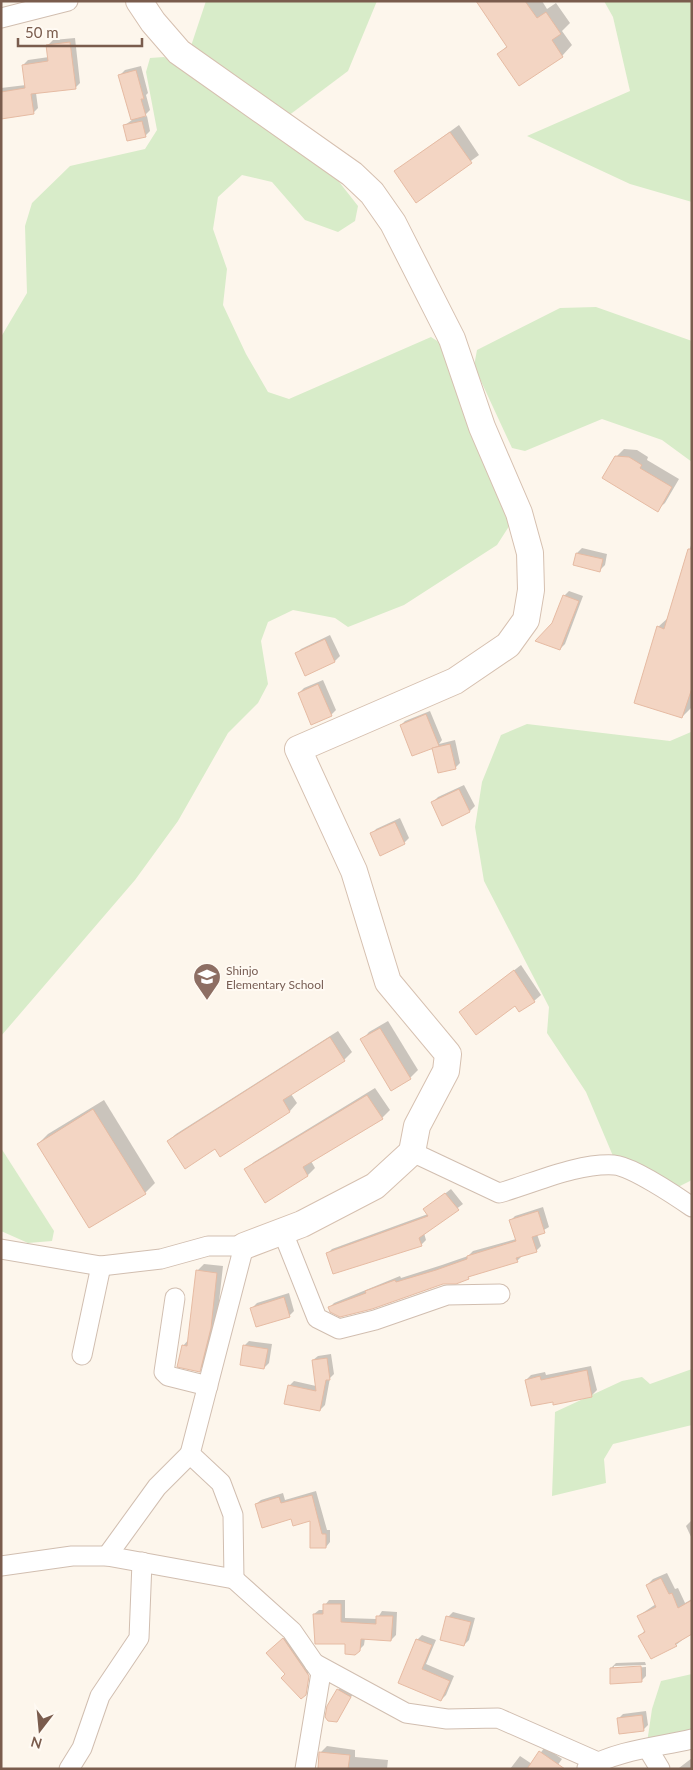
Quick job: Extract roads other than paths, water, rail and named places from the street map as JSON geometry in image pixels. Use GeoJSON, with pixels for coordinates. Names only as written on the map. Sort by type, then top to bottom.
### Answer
{"type":"FeatureCollection","features":[{"type":"Feature","properties":{"kind":"street"},"geometry":{"type":"LineString","coordinates":[[1,18],[68,1]]}},
{"type":"Feature","properties":{"kind":"street"},"geometry":{"type":"LineString","coordinates":[[1,1249],[101,1266],[161,1259],[208,1246],[244,1246],[302,1224],[375,1186],[412,1152],[417,1126],[446,1071],[448,1054],[388,982],[354,871],[298,749],[455,681],[508,645],[526,620],[531,590],[530,553],[520,513],[482,427],[452,339],[393,222],[372,193],[352,174],[179,52],[153,22],[139,1]]}},
{"type":"Feature","properties":{"kind":"street"},"geometry":{"type":"LineString","coordinates":[[412,1152],[499,1194],[542,1181],[574,1168],[616,1165],[660,1186],[692,1207]]}},
{"type":"Feature","properties":{"kind":"street"},"geometry":{"type":"LineString","coordinates":[[282,1230],[317,1318],[339,1329],[374,1320],[447,1295],[500,1294]]}},
{"type":"Feature","properties":{"kind":"street"},"geometry":{"type":"LineString","coordinates":[[107,1556],[158,1488],[190,1454],[244,1246]]}},
{"type":"Feature","properties":{"kind":"street"},"geometry":{"type":"LineString","coordinates":[[82,1354],[101,1266]]}},
{"type":"Feature","properties":{"kind":"street"},"geometry":{"type":"LineString","coordinates":[[175,1298],[164,1372],[168,1376],[208,1386]]}},
{"type":"Feature","properties":{"kind":"street"},"geometry":{"type":"LineString","coordinates":[[190,1454],[221,1483],[233,1515],[234,1579]]}},
{"type":"Feature","properties":{"kind":"street"},"geometry":{"type":"LineString","coordinates":[[1,1566],[72,1556],[107,1556],[234,1579],[292,1631],[321,1673],[305,1769]]}},
{"type":"Feature","properties":{"kind":"street"},"geometry":{"type":"LineString","coordinates":[[68,1769],[82,1748],[100,1696],[139,1638],[142,1562]]}},
{"type":"Feature","properties":{"kind":"street"},"geometry":{"type":"LineString","coordinates":[[314,1663],[406,1713],[447,1719],[498,1718],[592,1765],[692,1739]]}},
{"type":"Feature","properties":{"kind":"street"},"geometry":{"type":"LineString","coordinates":[[648,1749],[660,1769]]}},
{"type":"Feature","properties":{"kind":"place","name":"Shinjo Elementary School"},"geometry":{"type":"Point","coordinates":[207,1001]}}]}
